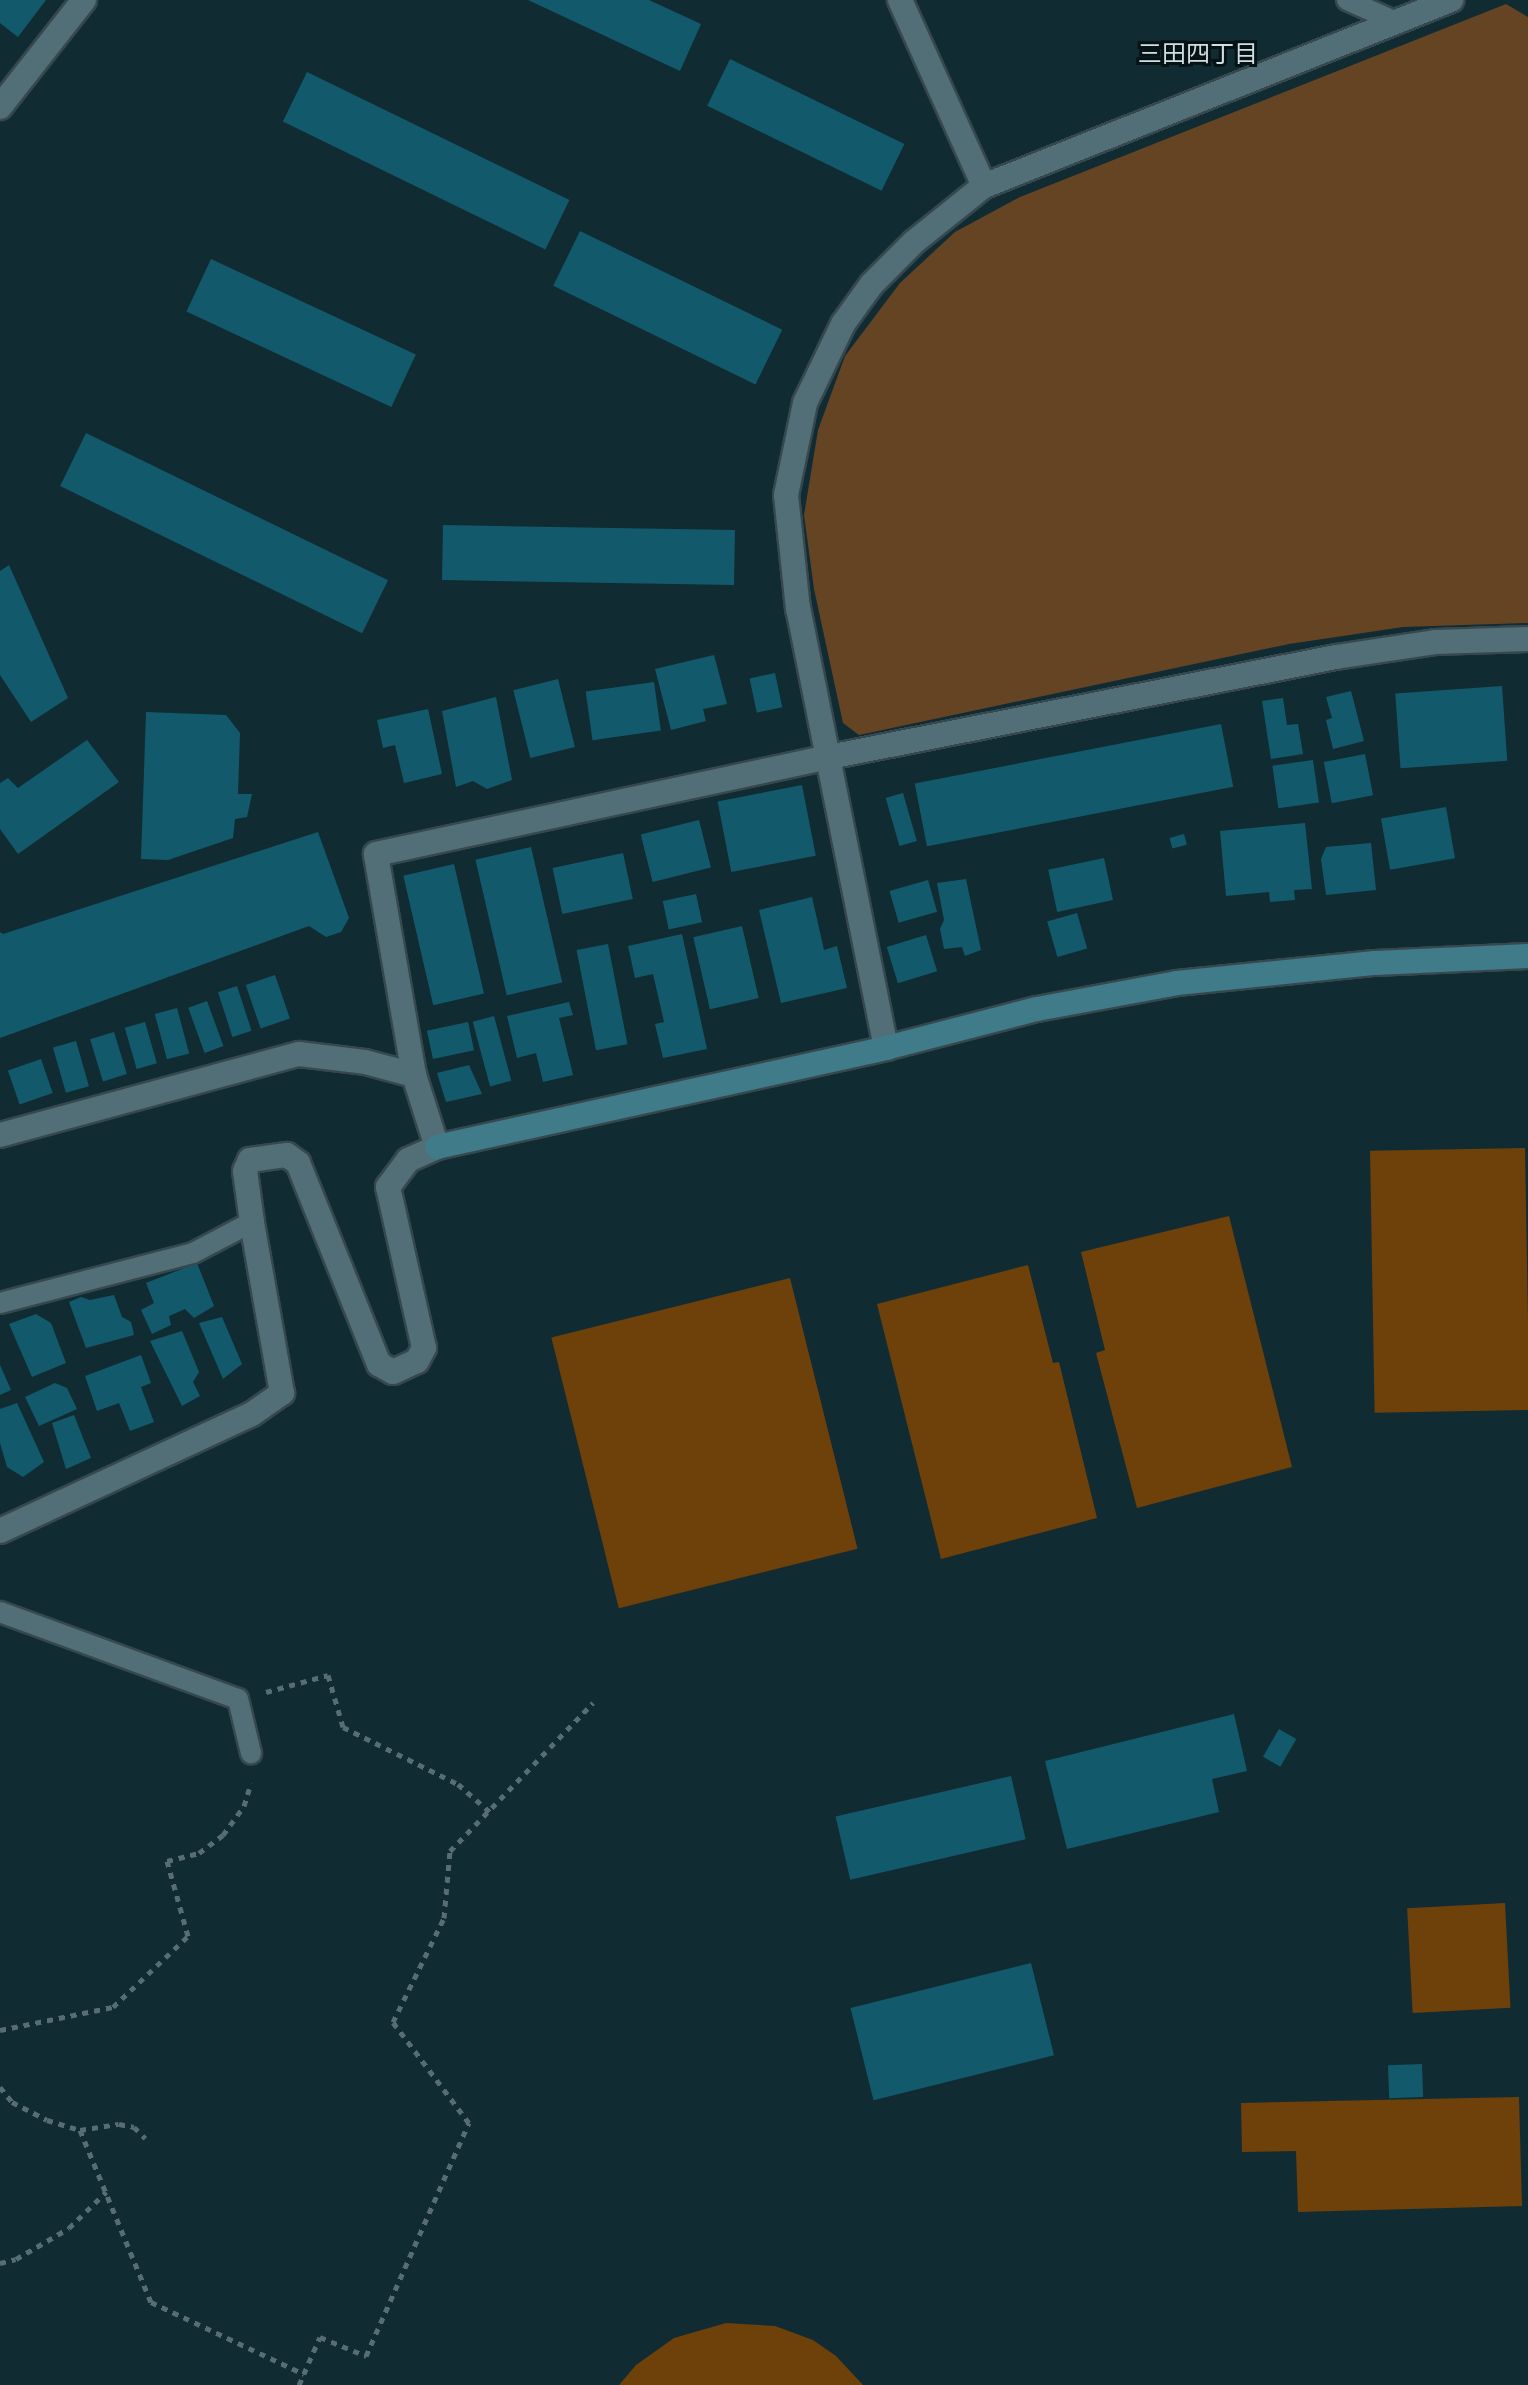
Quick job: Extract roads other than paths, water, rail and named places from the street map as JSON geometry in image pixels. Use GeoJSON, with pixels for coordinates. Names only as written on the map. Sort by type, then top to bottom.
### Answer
{"type":"FeatureCollection","features":[{"type":"Feature","properties":{"kind":"street"},"geometry":{"type":"LineString","coordinates":[[0,107],[84,0]]}},
{"type":"Feature","properties":{"kind":"street"},"geometry":{"type":"LineString","coordinates":[[900,0],[984,186]]}},
{"type":"Feature","properties":{"kind":"street"},"geometry":{"type":"LineString","coordinates":[[886,1048],[798,609],[786,495],[805,403],[843,324],[872,284],[914,242],[984,186],[1451,0]]}},
{"type":"Feature","properties":{"kind":"street"},"geometry":{"type":"LineString","coordinates":[[437,1147],[414,1075],[403,996],[376,854],[829,757],[1336,657],[1435,642],[1528,639]]}},
{"type":"Feature","properties":{"kind":"street"},"geometry":{"type":"LineString","coordinates":[[0,1531],[252,1414],[282,1393],[252,1222],[245,1171],[250,1160],[287,1155],[298,1163],[313,1193],[379,1364],[393,1372],[417,1361],[424,1348],[388,1187],[408,1160],[437,1147],[886,1048],[1037,1009],[1177,983],[1375,963],[1528,956]]}},
{"type":"Feature","properties":{"kind":"street"},"geometry":{"type":"LineString","coordinates":[[0,1135],[299,1054],[365,1062],[414,1075]]}},
{"type":"Feature","properties":{"kind":"lane"},"geometry":{"type":"LineString","coordinates":[[1347,0],[1396,22]]}},
{"type":"Feature","properties":{"kind":"lane"},"geometry":{"type":"LineString","coordinates":[[0,1303],[193,1253],[252,1222]]}},
{"type":"Feature","properties":{"kind":"lane"},"geometry":{"type":"LineString","coordinates":[[0,1612],[238,1699],[251,1753]]}},
{"type":"Feature","properties":{"kind":"district","name":"三田四丁目"},"geometry":{"type":"Point","coordinates":[1198,54]}}]}
